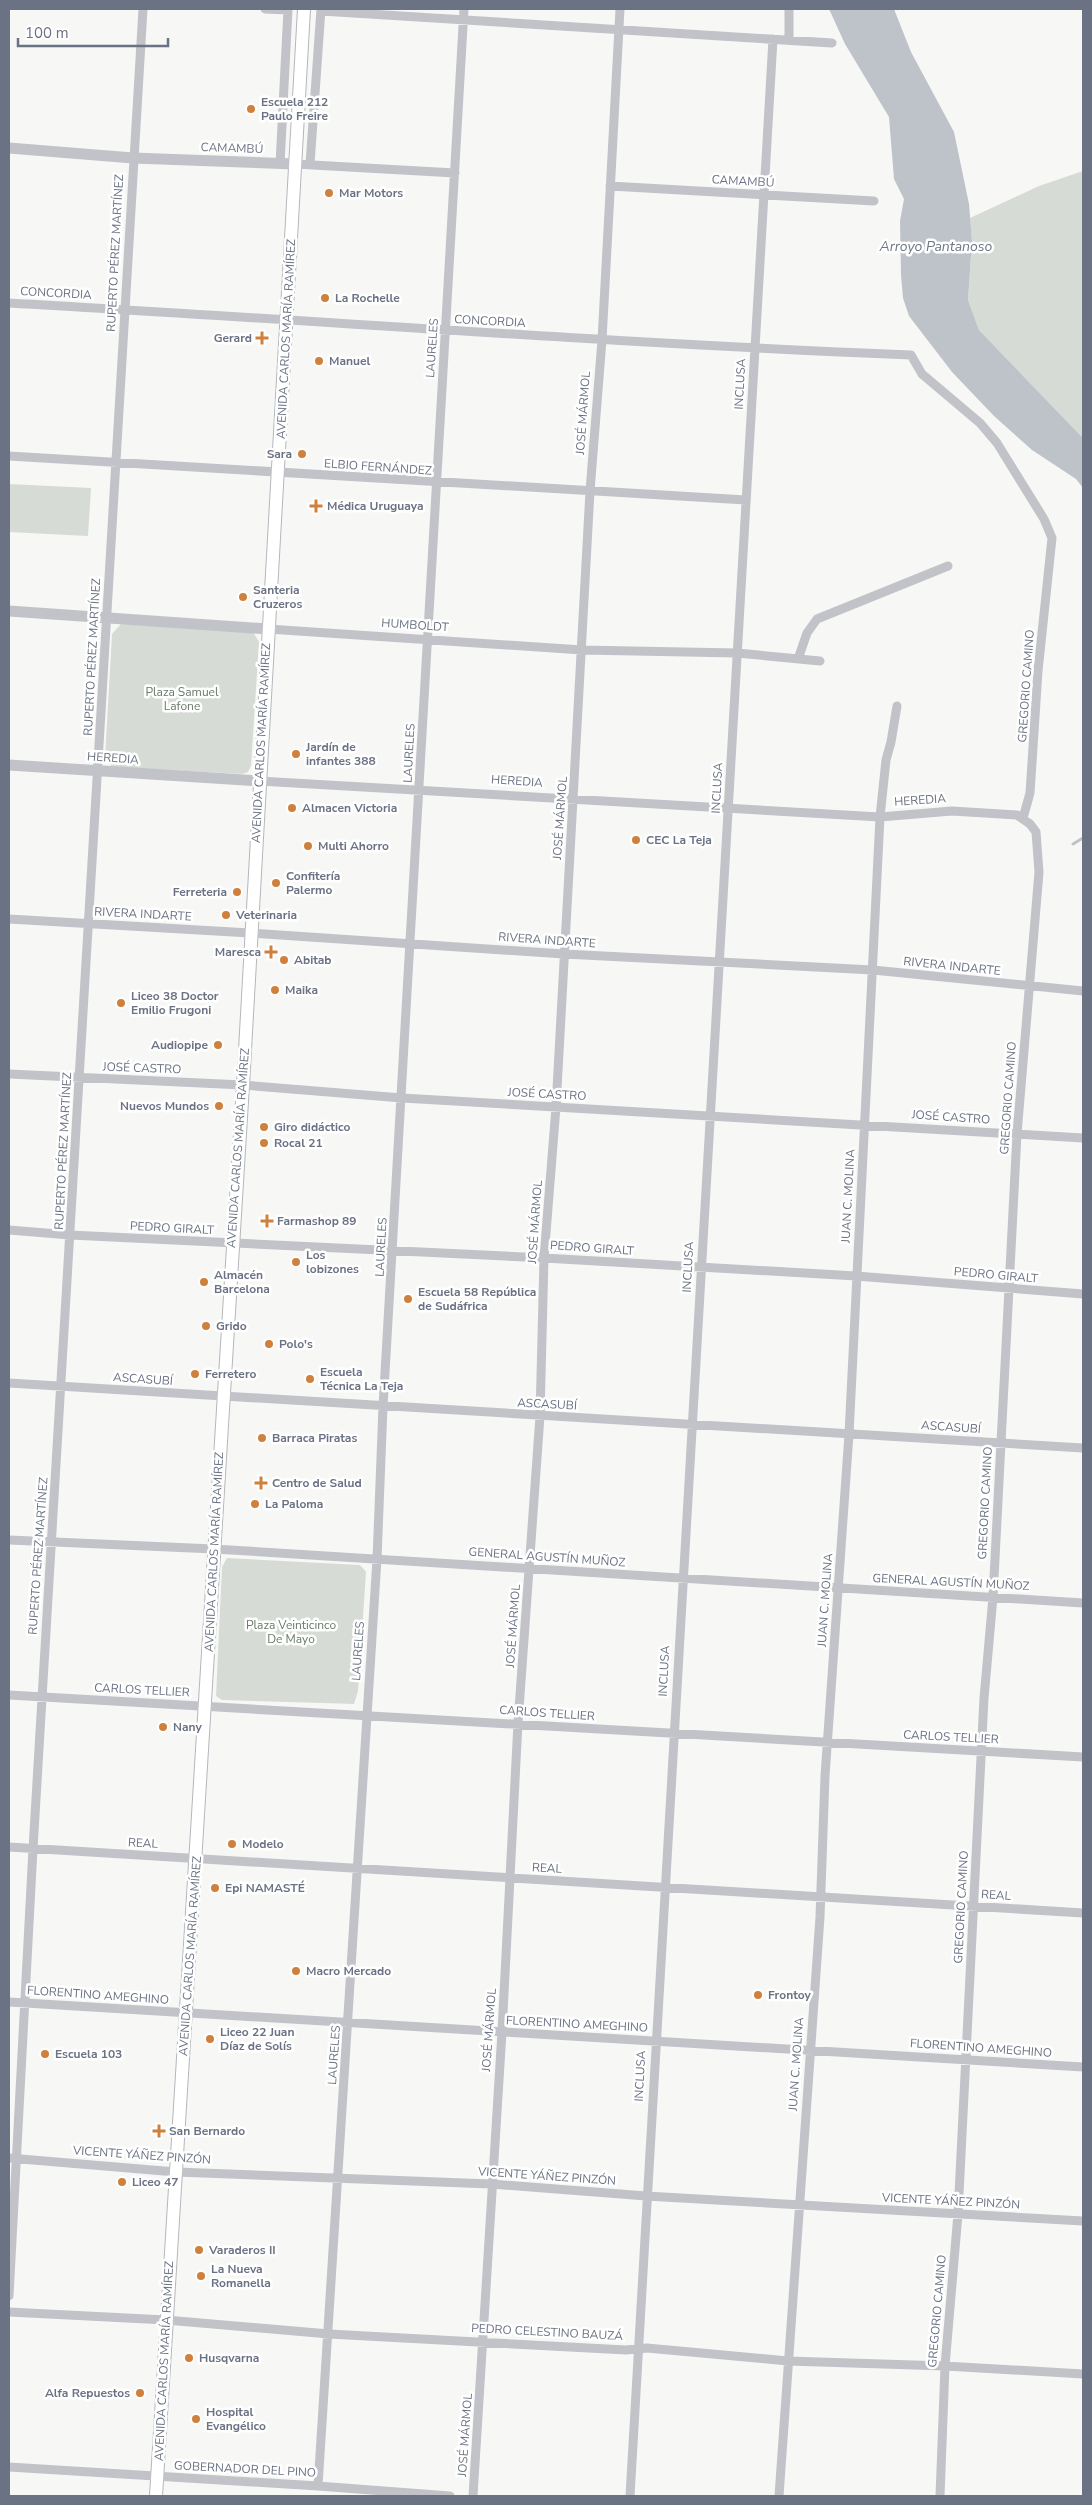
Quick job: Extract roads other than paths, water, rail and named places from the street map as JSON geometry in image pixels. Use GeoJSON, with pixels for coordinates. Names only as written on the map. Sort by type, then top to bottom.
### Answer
{"type":"FeatureCollection","features":[{"type":"Feature","properties":{"kind":"main road","name":"AVENIDA CARLOS MARÍA RAMÍREZ"},"geometry":{"type":"LineString","coordinates":[[156,2496],[187,2013],[222,1396],[243,1084],[250,932],[279,473],[304,9]]}},
{"type":"Feature","properties":{"kind":"street","name":"RUPERTO PÉREZ MARTÍNEZ"},"geometry":{"type":"LineString","coordinates":[[9,2296],[12,2158],[26,2003],[51,1542],[99,770],[115,462],[143,9]]}},
{"type":"Feature","properties":{"kind":"street"},"geometry":{"type":"LineString","coordinates":[[265,9],[288,10],[280,164]]}},
{"type":"Feature","properties":{"kind":"street","name":"LAURELES"},"geometry":{"type":"LineString","coordinates":[[318,2486],[329,2334],[337,2177],[349,2023],[356,1868],[377,1559],[383,1407],[464,9]]}},
{"type":"Feature","properties":{"kind":"street","name":"JOSÉ MÁRMOL"},"geometry":{"type":"LineString","coordinates":[[473,2496],[502,2032],[518,1723],[540,1416],[544,1258],[556,1107],[590,491],[602,340],[620,9]]}},
{"type":"Feature","properties":{"kind":"street"},"geometry":{"type":"LineString","coordinates":[[788,9],[788,40]]}},
{"type":"Feature","properties":{"kind":"street"},"geometry":{"type":"LineString","coordinates":[[310,164],[321,10],[464,21],[832,43]]}},
{"type":"Feature","properties":{"kind":"street","name":"INCLUSA"},"geometry":{"type":"LineString","coordinates":[[630,2496],[773,40]]}},
{"type":"Feature","properties":{"kind":"street","name":"CAMAMBÚ"},"geometry":{"type":"LineString","coordinates":[[9,148],[133,158],[310,164],[455,173]]}},
{"type":"Feature","properties":{"kind":"street","name":"CAMAMBÚ"},"geometry":{"type":"LineString","coordinates":[[610,186],[874,201]]}},
{"type":"Feature","properties":{"kind":"street","name":"CONCORDIA"},"geometry":{"type":"LineString","coordinates":[[9,303],[287,318],[446,331],[602,340],[911,355]]}},
{"type":"Feature","properties":{"kind":"street","name":"GREGORIO CAMINO"},"geometry":{"type":"LineString","coordinates":[[911,355],[922,374],[980,423],[997,442],[1044,520],[1052,538],[1038,671],[1030,793],[1023,818],[1034,828],[1038,837],[1040,872],[1018,1134],[993,1597],[982,1752],[958,2214],[945,2366],[940,2496]]}},
{"type":"Feature","properties":{"kind":"street","name":"ELBIO FERNÁNDEZ"},"geometry":{"type":"LineString","coordinates":[[9,456],[436,483],[746,500]]}},
{"type":"Feature","properties":{"kind":"street"},"geometry":{"type":"LineString","coordinates":[[798,659],[807,633],[817,619],[948,566]]}},
{"type":"Feature","properties":{"kind":"street","name":"HUMBOLDT"},"geometry":{"type":"LineString","coordinates":[[9,611],[107,616],[582,650],[737,653],[820,661]]}},
{"type":"Feature","properties":{"kind":"street","name":"JUAN C. MOLINA"},"geometry":{"type":"LineString","coordinates":[[779,2496],[820,1896],[848,1434],[880,817],[886,760],[892,742],[898,706]]}},
{"type":"Feature","properties":{"kind":"street","name":"HEREDIA"},"geometry":{"type":"LineString","coordinates":[[9,766],[880,817],[952,811],[1009,814],[1023,818]]}},
{"type":"Feature","properties":{"kind":"street","name":"RIVERA INDARTE"},"geometry":{"type":"LineString","coordinates":[[9,920],[250,932],[564,954],[873,970],[1083,991]]}},
{"type":"Feature","properties":{"kind":"street","name":"JOSÉ CASTRO"},"geometry":{"type":"LineString","coordinates":[[9,1074],[243,1084],[402,1098],[1083,1138]]}},
{"type":"Feature","properties":{"kind":"street","name":"PEDRO GIRALT"},"geometry":{"type":"LineString","coordinates":[[9,1230],[70,1235],[544,1258],[856,1276],[1083,1294]]}},
{"type":"Feature","properties":{"kind":"street","name":"ASCASUBÍ"},"geometry":{"type":"LineString","coordinates":[[9,1383],[1083,1448]]}},
{"type":"Feature","properties":{"kind":"street","name":"GENERAL AGUSTÍN MUÑOZ"},"geometry":{"type":"LineString","coordinates":[[9,1540],[214,1549],[1083,1603]]}},
{"type":"Feature","properties":{"kind":"street","name":"CARLOS TELLIER"},"geometry":{"type":"LineString","coordinates":[[9,1695],[1083,1757]]}},
{"type":"Feature","properties":{"kind":"street","name":"REAL"},"geometry":{"type":"LineString","coordinates":[[9,1847],[1083,1913]]}},
{"type":"Feature","properties":{"kind":"street","name":"FLORENTINO AMEGHINO"},"geometry":{"type":"LineString","coordinates":[[9,2002],[1083,2067]]}},
{"type":"Feature","properties":{"kind":"street","name":"VICENTE YÁÑEZ PINZÓN"},"geometry":{"type":"LineString","coordinates":[[12,2158],[176,2172],[491,2184],[646,2196],[1083,2222]]}},
{"type":"Feature","properties":{"kind":"street","name":"PEDRO CELESTINO BAUZÁ"},"geometry":{"type":"LineString","coordinates":[[9,2312],[166,2320],[329,2334],[638,2349],[788,2361],[945,2366],[1083,2374]]}},
{"type":"Feature","properties":{"kind":"street","name":"GOBERNADOR DEL PINO"},"geometry":{"type":"LineString","coordinates":[[9,2467],[450,2496]]}},
{"type":"Feature","properties":{"kind":"water","name":"Arroyo Pantanoso"},"geometry":{"type":"Polygon","coordinates":[[[829,9],[894,9],[911,52],[954,132],[969,204],[972,241],[968,300],[979,330],[1083,438],[1083,488],[1076,479],[1032,450],[994,416],[952,372],[909,316],[903,298],[901,275],[900,221],[904,199],[894,179],[889,117],[845,44],[829,9]]]}},
{"type":"Feature","properties":{"kind":"waterway"},"geometry":{"type":"LineString","coordinates":[[1073,844],[1083,838]]}},
{"type":"Feature","properties":{"kind":"place","name":"Escuela 212 Paulo Freire"},"geometry":{"type":"Point","coordinates":[251,109]}},
{"type":"Feature","properties":{"kind":"place","name":"Mar Motors"},"geometry":{"type":"Point","coordinates":[329,193]}},
{"type":"Feature","properties":{"kind":"place","name":"La Rochelle"},"geometry":{"type":"Point","coordinates":[325,298]}},
{"type":"Feature","properties":{"kind":"place","name":"Gerard"},"geometry":{"type":"Point","coordinates":[262,338]}},
{"type":"Feature","properties":{"kind":"place","name":"Manuel"},"geometry":{"type":"Point","coordinates":[319,361]}},
{"type":"Feature","properties":{"kind":"place","name":"Sara"},"geometry":{"type":"Point","coordinates":[302,454]}},
{"type":"Feature","properties":{"kind":"place","name":"Médica Uruguaya"},"geometry":{"type":"Point","coordinates":[316,506]}},
{"type":"Feature","properties":{"kind":"place","name":"Santeria Cruzeros"},"geometry":{"type":"Point","coordinates":[243,597]}},
{"type":"Feature","properties":{"kind":"place","name":"Jardín de infantes 388"},"geometry":{"type":"Point","coordinates":[296,754]}},
{"type":"Feature","properties":{"kind":"place","name":"Almacen Victoria"},"geometry":{"type":"Point","coordinates":[292,808]}},
{"type":"Feature","properties":{"kind":"place","name":"CEC La Teja"},"geometry":{"type":"Point","coordinates":[636,840]}},
{"type":"Feature","properties":{"kind":"place","name":"Multi Ahorro"},"geometry":{"type":"Point","coordinates":[308,846]}},
{"type":"Feature","properties":{"kind":"place","name":"Confitería Palermo"},"geometry":{"type":"Point","coordinates":[276,883]}},
{"type":"Feature","properties":{"kind":"place","name":"Ferreteria"},"geometry":{"type":"Point","coordinates":[237,892]}},
{"type":"Feature","properties":{"kind":"place","name":"Veterinaria"},"geometry":{"type":"Point","coordinates":[226,915]}},
{"type":"Feature","properties":{"kind":"place","name":"Maresca"},"geometry":{"type":"Point","coordinates":[271,952]}},
{"type":"Feature","properties":{"kind":"place","name":"Abitab"},"geometry":{"type":"Point","coordinates":[284,960]}},
{"type":"Feature","properties":{"kind":"place","name":"Maika"},"geometry":{"type":"Point","coordinates":[275,990]}},
{"type":"Feature","properties":{"kind":"place","name":"Liceo 38 Doctor Emilio Frugoni"},"geometry":{"type":"Point","coordinates":[121,1003]}},
{"type":"Feature","properties":{"kind":"place","name":"Audiopipe"},"geometry":{"type":"Point","coordinates":[218,1045]}},
{"type":"Feature","properties":{"kind":"place","name":"Nuevos Mundos"},"geometry":{"type":"Point","coordinates":[219,1106]}},
{"type":"Feature","properties":{"kind":"place","name":"Giro didáctico"},"geometry":{"type":"Point","coordinates":[264,1127]}},
{"type":"Feature","properties":{"kind":"place","name":"Rocal 21"},"geometry":{"type":"Point","coordinates":[264,1143]}},
{"type":"Feature","properties":{"kind":"place","name":"Farmashop 89"},"geometry":{"type":"Point","coordinates":[267,1221]}},
{"type":"Feature","properties":{"kind":"place","name":"Los lobizones"},"geometry":{"type":"Point","coordinates":[296,1262]}},
{"type":"Feature","properties":{"kind":"place","name":"Almacén Barcelona"},"geometry":{"type":"Point","coordinates":[204,1282]}},
{"type":"Feature","properties":{"kind":"place","name":"Escuela 58 República de Sudáfrica"},"geometry":{"type":"Point","coordinates":[408,1299]}},
{"type":"Feature","properties":{"kind":"place","name":"Grido"},"geometry":{"type":"Point","coordinates":[206,1326]}},
{"type":"Feature","properties":{"kind":"place","name":"Polo's"},"geometry":{"type":"Point","coordinates":[269,1344]}},
{"type":"Feature","properties":{"kind":"place","name":"Ferretero"},"geometry":{"type":"Point","coordinates":[195,1374]}},
{"type":"Feature","properties":{"kind":"place","name":"Escuela Técnica La Teja"},"geometry":{"type":"Point","coordinates":[310,1379]}},
{"type":"Feature","properties":{"kind":"place","name":"Barraca Piratas"},"geometry":{"type":"Point","coordinates":[262,1438]}},
{"type":"Feature","properties":{"kind":"place","name":"Centro de Salud"},"geometry":{"type":"Point","coordinates":[261,1483]}},
{"type":"Feature","properties":{"kind":"place","name":"La Paloma"},"geometry":{"type":"Point","coordinates":[255,1504]}},
{"type":"Feature","properties":{"kind":"place","name":"Nany"},"geometry":{"type":"Point","coordinates":[163,1727]}},
{"type":"Feature","properties":{"kind":"place","name":"Modelo"},"geometry":{"type":"Point","coordinates":[232,1844]}},
{"type":"Feature","properties":{"kind":"place","name":"Epi NAMASTÉ"},"geometry":{"type":"Point","coordinates":[215,1888]}},
{"type":"Feature","properties":{"kind":"place","name":"Macro Mercado"},"geometry":{"type":"Point","coordinates":[296,1971]}},
{"type":"Feature","properties":{"kind":"place","name":"Frontoy"},"geometry":{"type":"Point","coordinates":[758,1995]}},
{"type":"Feature","properties":{"kind":"place","name":"Liceo 22 Juan Díaz de Solís"},"geometry":{"type":"Point","coordinates":[210,2039]}},
{"type":"Feature","properties":{"kind":"place","name":"Escuela 103"},"geometry":{"type":"Point","coordinates":[45,2054]}},
{"type":"Feature","properties":{"kind":"place","name":"San Bernardo"},"geometry":{"type":"Point","coordinates":[159,2131]}},
{"type":"Feature","properties":{"kind":"place","name":"Liceo 47"},"geometry":{"type":"Point","coordinates":[122,2182]}},
{"type":"Feature","properties":{"kind":"place","name":"Varaderos II"},"geometry":{"type":"Point","coordinates":[199,2250]}},
{"type":"Feature","properties":{"kind":"place","name":"La Nueva Romanella"},"geometry":{"type":"Point","coordinates":[201,2276]}},
{"type":"Feature","properties":{"kind":"place","name":"Husqvarna"},"geometry":{"type":"Point","coordinates":[189,2358]}},
{"type":"Feature","properties":{"kind":"place","name":"Alfa Repuestos"},"geometry":{"type":"Point","coordinates":[140,2393]}},
{"type":"Feature","properties":{"kind":"place","name":"Hospital Evangélico"},"geometry":{"type":"Point","coordinates":[196,2419]}},
{"type":"Feature","properties":{"kind":"park label","name":"Plaza Samuel Lafone"},"geometry":{"type":"Point","coordinates":[182,699]}},
{"type":"Feature","properties":{"kind":"park label","name":"Plaza Veinticinco De Mayo"},"geometry":{"type":"Point","coordinates":[291,1632]}}]}
